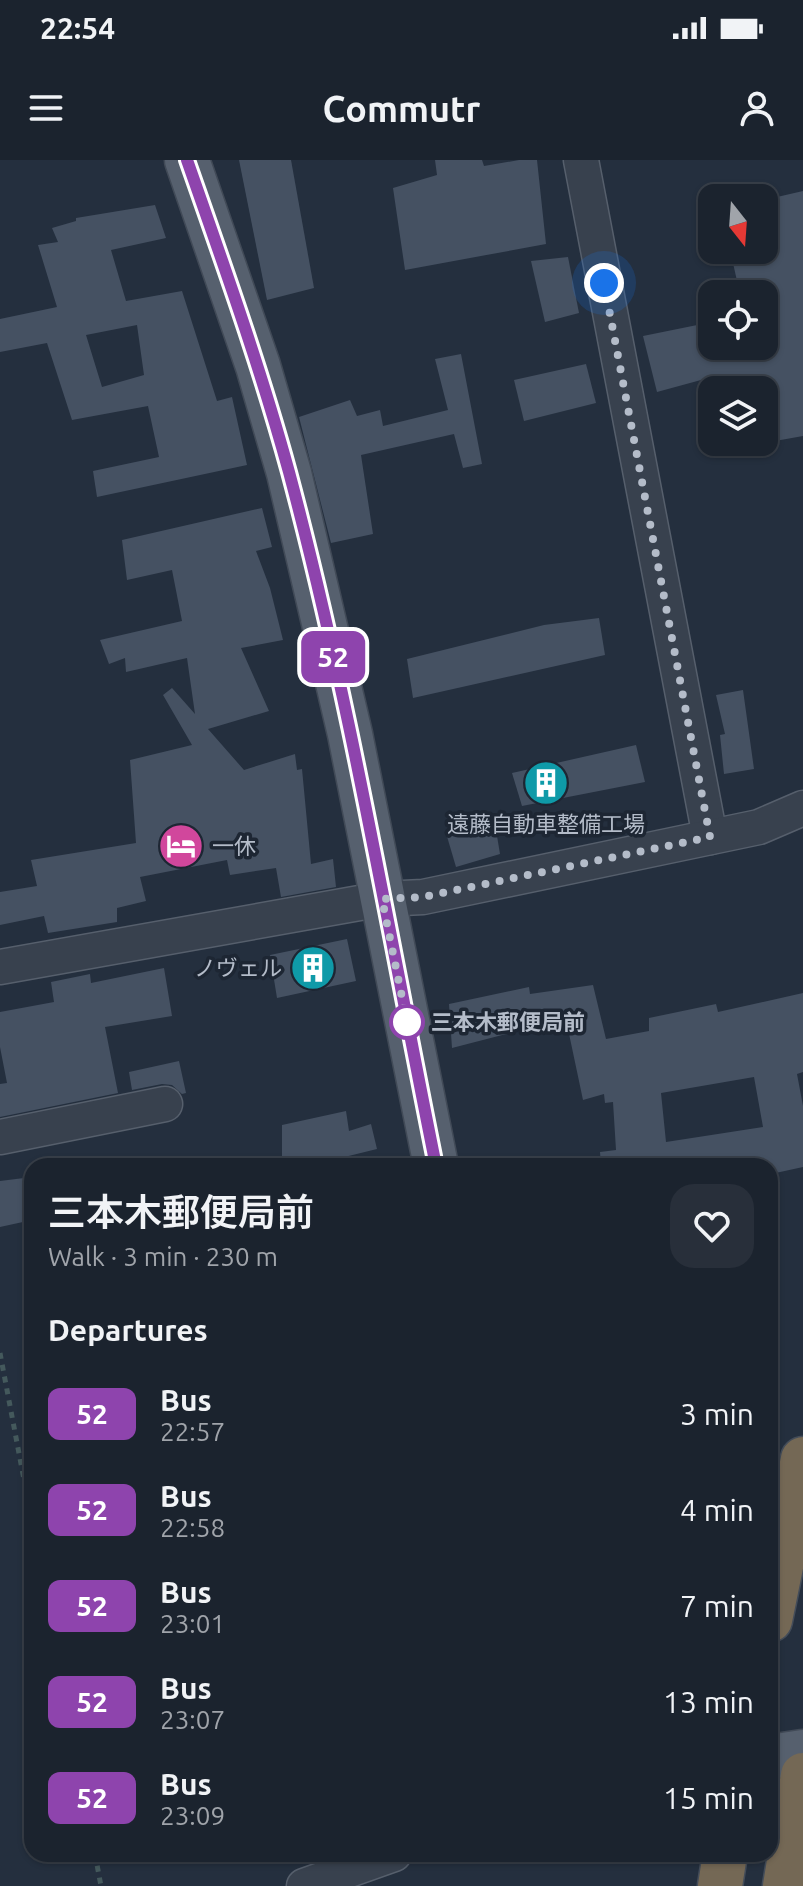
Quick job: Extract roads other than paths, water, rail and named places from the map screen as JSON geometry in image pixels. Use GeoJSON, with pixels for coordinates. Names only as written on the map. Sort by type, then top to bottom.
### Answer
{"type":"FeatureCollection","features":[{"type":"Feature","properties":{"kind":"highway"},"geometry":{"type":"LineString","coordinates":[[778,1581],[803,1459]]}},
{"type":"Feature","properties":{"kind":"highway"},"geometry":{"type":"LineString","coordinates":[[785,1886],[803,1775]]}},
{"type":"Feature","properties":{"kind":"highway"},"geometry":{"type":"LineString","coordinates":[[720,1886],[724,1862]]}},
{"type":"Feature","properties":{"kind":"main road"},"geometry":{"type":"LineString","coordinates":[[187,160],[258,366],[289,473],[341,690],[434,1158]]}},
{"type":"Feature","properties":{"kind":"main road"},"geometry":{"type":"LineString","coordinates":[[778,1756],[803,1752]]}},
{"type":"Feature","properties":{"kind":"street"},"geometry":{"type":"LineString","coordinates":[[581,160],[710,837]]}},
{"type":"Feature","properties":{"kind":"street"},"geometry":{"type":"LineString","coordinates":[[0,967],[382,899],[423,897],[759,827],[803,808]]}},
{"type":"Feature","properties":{"kind":"street"},"geometry":{"type":"LineString","coordinates":[[0,1137],[165,1104]]}},
{"type":"Feature","properties":{"kind":"street"},"geometry":{"type":"LineString","coordinates":[[304,1886],[372,1862]]}},
{"type":"Feature","properties":{"kind":"place","name":"遠藤自動車整備工場"},"geometry":{"type":"Point","coordinates":[546,783]}},
{"type":"Feature","properties":{"kind":"place","name":"一休"},"geometry":{"type":"Point","coordinates":[181,846]}},
{"type":"Feature","properties":{"kind":"place","name":"ノヴェル"},"geometry":{"type":"Point","coordinates":[313,968]}},
{"type":"Feature","properties":{"kind":"place","name":"三本木郵便局前"},"geometry":{"type":"Point","coordinates":[407,1022]}}]}
